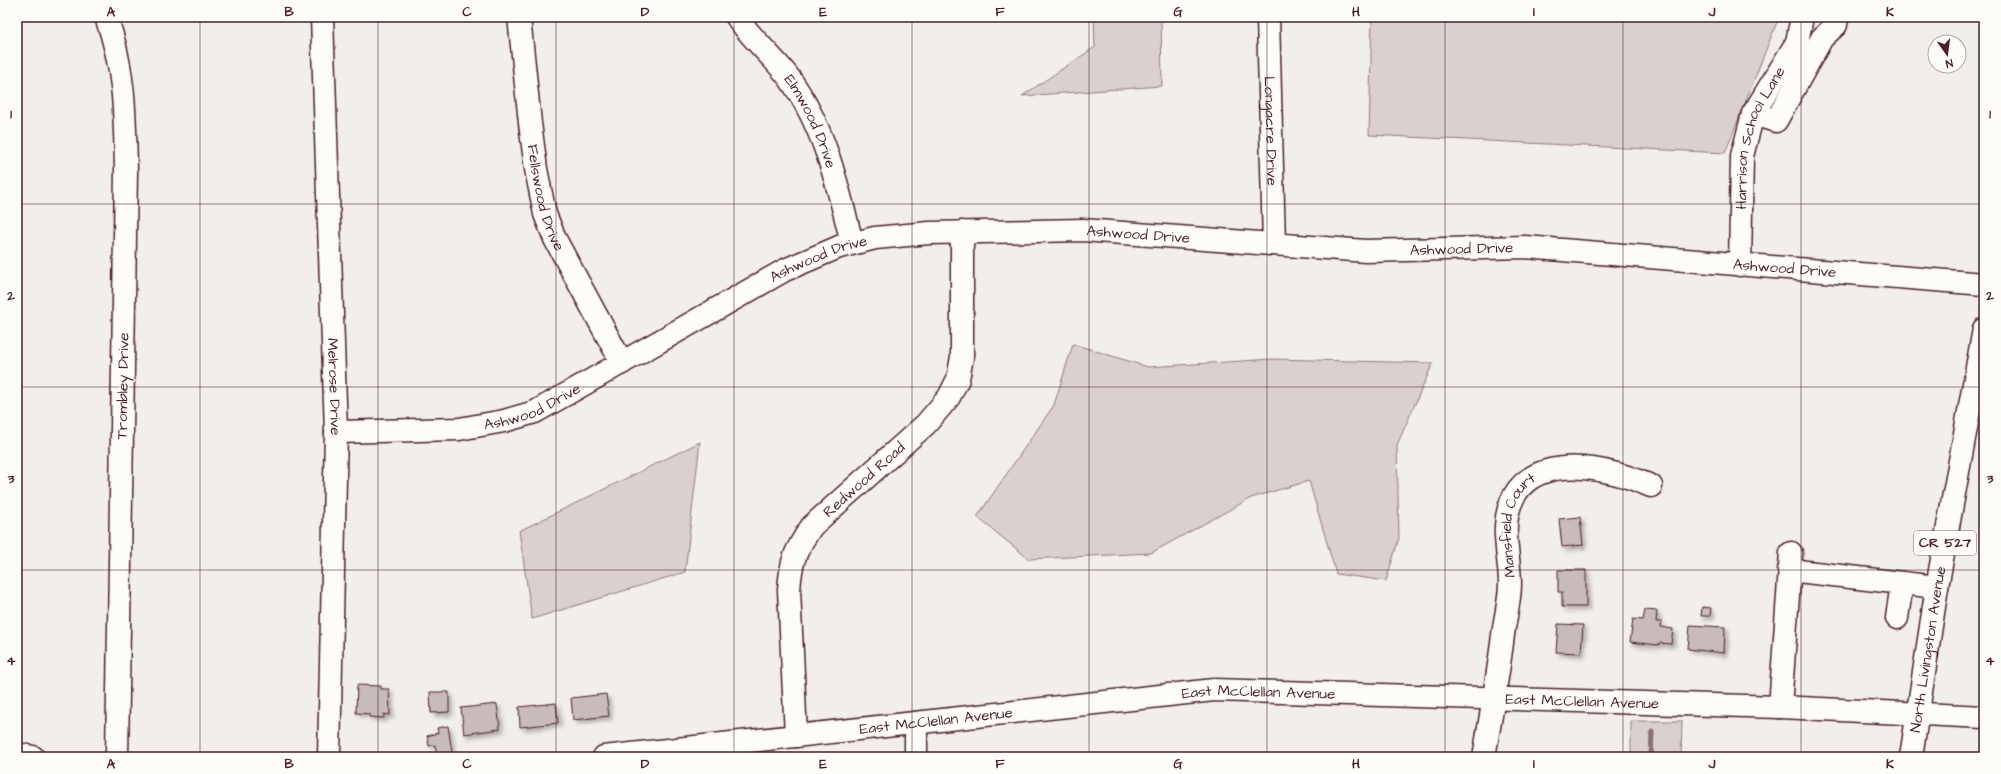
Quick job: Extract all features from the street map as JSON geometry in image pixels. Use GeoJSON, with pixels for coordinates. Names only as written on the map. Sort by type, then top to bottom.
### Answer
{"type":"FeatureCollection","features":[{"type":"Feature","properties":{"kind":"street","name":"Trombley Drive"},"geometry":{"type":"LineString","coordinates":[[106,17],[120,64],[125,110],[126,171],[117,757]]}},
{"type":"Feature","properties":{"kind":"street","name":"Melrose Drive"},"geometry":{"type":"LineString","coordinates":[[322,17],[336,432],[329,757]]}},
{"type":"Feature","properties":{"kind":"street","name":"Fellswood Drive"},"geometry":{"type":"LineString","coordinates":[[519,17],[531,131],[545,214],[555,239],[622,363]]}},
{"type":"Feature","properties":{"kind":"street","name":"Elmwood Drive"},"geometry":{"type":"LineString","coordinates":[[737,17],[747,33],[773,58],[790,80],[804,102],[831,162],[852,243]]}},
{"type":"Feature","properties":{"kind":"street","name":"Longacre Drive"},"geometry":{"type":"LineString","coordinates":[[1268,17],[1274,244]]}},
{"type":"Feature","properties":{"kind":"street","name":"Harrison School Lane"},"geometry":{"type":"LineString","coordinates":[[1740,265],[1742,156],[1753,114],[1797,42],[1802,17]]}},
{"type":"Feature","properties":{"kind":"street"},"geometry":{"type":"LineString","coordinates":[[1753,114],[1776,121],[1822,38],[1836,25],[1837,17]]}},
{"type":"Feature","properties":{"kind":"street","name":"Ashwood Drive"},"geometry":{"type":"LineString","coordinates":[[336,432],[459,429],[504,421],[535,412],[785,270],[852,243],[875,238],[929,233],[1083,230],[1366,251],[1526,247],[1984,284]]}},
{"type":"Feature","properties":{"kind":"street","name":"Redwood Road"},"geometry":{"type":"LineString","coordinates":[[796,736],[789,590],[791,567],[799,545],[812,526],[926,424],[949,397],[958,379],[962,357],[962,232]]}},
{"type":"Feature","properties":{"kind":"street","name":"North Livingston Avenue"},"geometry":{"type":"LineString","coordinates":[[1911,757],[1916,714],[1937,587],[1984,330]]}},
{"type":"Feature","properties":{"kind":"street","name":"Mansfield Court"},"geometry":{"type":"LineString","coordinates":[[1484,757],[1495,697],[1510,584],[1506,526],[1509,509],[1517,492],[1532,476],[1555,468],[1578,468],[1617,474],[1651,486]]}},
{"type":"Feature","properties":{"kind":"street"},"geometry":{"type":"LineString","coordinates":[[1780,707],[1790,562],[1902,583],[1937,587]]}},
{"type":"Feature","properties":{"kind":"street"},"geometry":{"type":"LineString","coordinates":[[1896,618],[1902,583]]}},
{"type":"Feature","properties":{"kind":"street","name":"East McClellan Avenue"},"geometry":{"type":"LineString","coordinates":[[604,757],[1214,690],[1495,697],[1780,707],[1984,717]]}},
{"type":"Feature","properties":{"kind":"street"},"geometry":{"type":"LineString","coordinates":[[916,723],[916,757]]}},
{"type":"Feature","properties":{"kind":"street"},"geometry":{"type":"LineString","coordinates":[[17,754],[33,757]]}},
{"type":"Feature","properties":{"kind":"shaded area"},"geometry":{"type":"Polygon","coordinates":[[[1094,17],[1161,17],[1162,86],[1022,96],[1095,47],[1094,17]]]}},
{"type":"Feature","properties":{"kind":"shaded area"},"geometry":{"type":"Polygon","coordinates":[[[1372,17],[1776,17],[1777,22],[1725,153],[1369,135],[1372,17]]]}},
{"type":"Feature","properties":{"kind":"shaded area"},"geometry":{"type":"Polygon","coordinates":[[[1073,344],[1148,367],[1272,359],[1433,363],[1397,445],[1399,538],[1386,581],[1336,574],[1309,481],[1251,498],[1151,553],[1029,559],[977,517],[1054,405],[1073,344]]]}},
{"type":"Feature","properties":{"kind":"shaded area"},"geometry":{"type":"Polygon","coordinates":[[[700,442],[685,572],[532,619],[519,531],[700,442]]]}},
{"type":"Feature","properties":{"kind":"shaded area"},"geometry":{"type":"Polygon","coordinates":[[[1631,721],[1682,721],[1681,757],[1631,757],[1631,721]]]}},
{"type":"Feature","properties":{"kind":"building"},"geometry":{"type":"Polygon","coordinates":[[[1580,517],[1583,545],[1562,547],[1559,519],[1580,517]]]}},
{"type":"Feature","properties":{"kind":"building"},"geometry":{"type":"Polygon","coordinates":[[[1558,570],[1586,570],[1586,607],[1562,607],[1562,592],[1558,592],[1558,570]]]}},
{"type":"Feature","properties":{"kind":"building"},"geometry":{"type":"Polygon","coordinates":[[[1702,607],[1711,608],[1710,616],[1701,616],[1702,607]]]}},
{"type":"Feature","properties":{"kind":"building"},"geometry":{"type":"Polygon","coordinates":[[[1645,610],[1657,611],[1656,622],[1662,622],[1661,627],[1673,629],[1671,644],[1659,643],[1659,645],[1630,642],[1633,619],[1643,620],[1645,610]]]}},
{"type":"Feature","properties":{"kind":"building"},"geometry":{"type":"Polygon","coordinates":[[[1558,624],[1583,625],[1581,653],[1556,652],[1558,624]]]}},
{"type":"Feature","properties":{"kind":"building"},"geometry":{"type":"Polygon","coordinates":[[[1690,625],[1725,627],[1724,653],[1688,649],[1690,625]]]}},
{"type":"Feature","properties":{"kind":"building"},"geometry":{"type":"Polygon","coordinates":[[[357,685],[381,686],[381,689],[389,689],[390,715],[384,714],[384,718],[369,717],[369,714],[356,713],[357,685]]]}},
{"type":"Feature","properties":{"kind":"building"},"geometry":{"type":"Polygon","coordinates":[[[430,692],[449,692],[449,712],[431,713],[430,692]]]}},
{"type":"Feature","properties":{"kind":"building"},"geometry":{"type":"Polygon","coordinates":[[[606,694],[609,716],[573,720],[571,698],[606,694]]]}},
{"type":"Feature","properties":{"kind":"building"},"geometry":{"type":"Polygon","coordinates":[[[556,703],[558,723],[520,727],[519,707],[556,703]]]}},
{"type":"Feature","properties":{"kind":"building"},"geometry":{"type":"Polygon","coordinates":[[[497,704],[500,729],[464,734],[461,708],[497,704]]]}},
{"type":"Feature","properties":{"kind":"building"},"geometry":{"type":"Polygon","coordinates":[[[448,726],[452,753],[437,755],[435,745],[429,746],[427,736],[438,733],[437,728],[448,726]]]}},
{"type":"Feature","properties":{"kind":"waterway"},"geometry":{"type":"LineString","coordinates":[[1651,757],[1652,732]]}}]}
